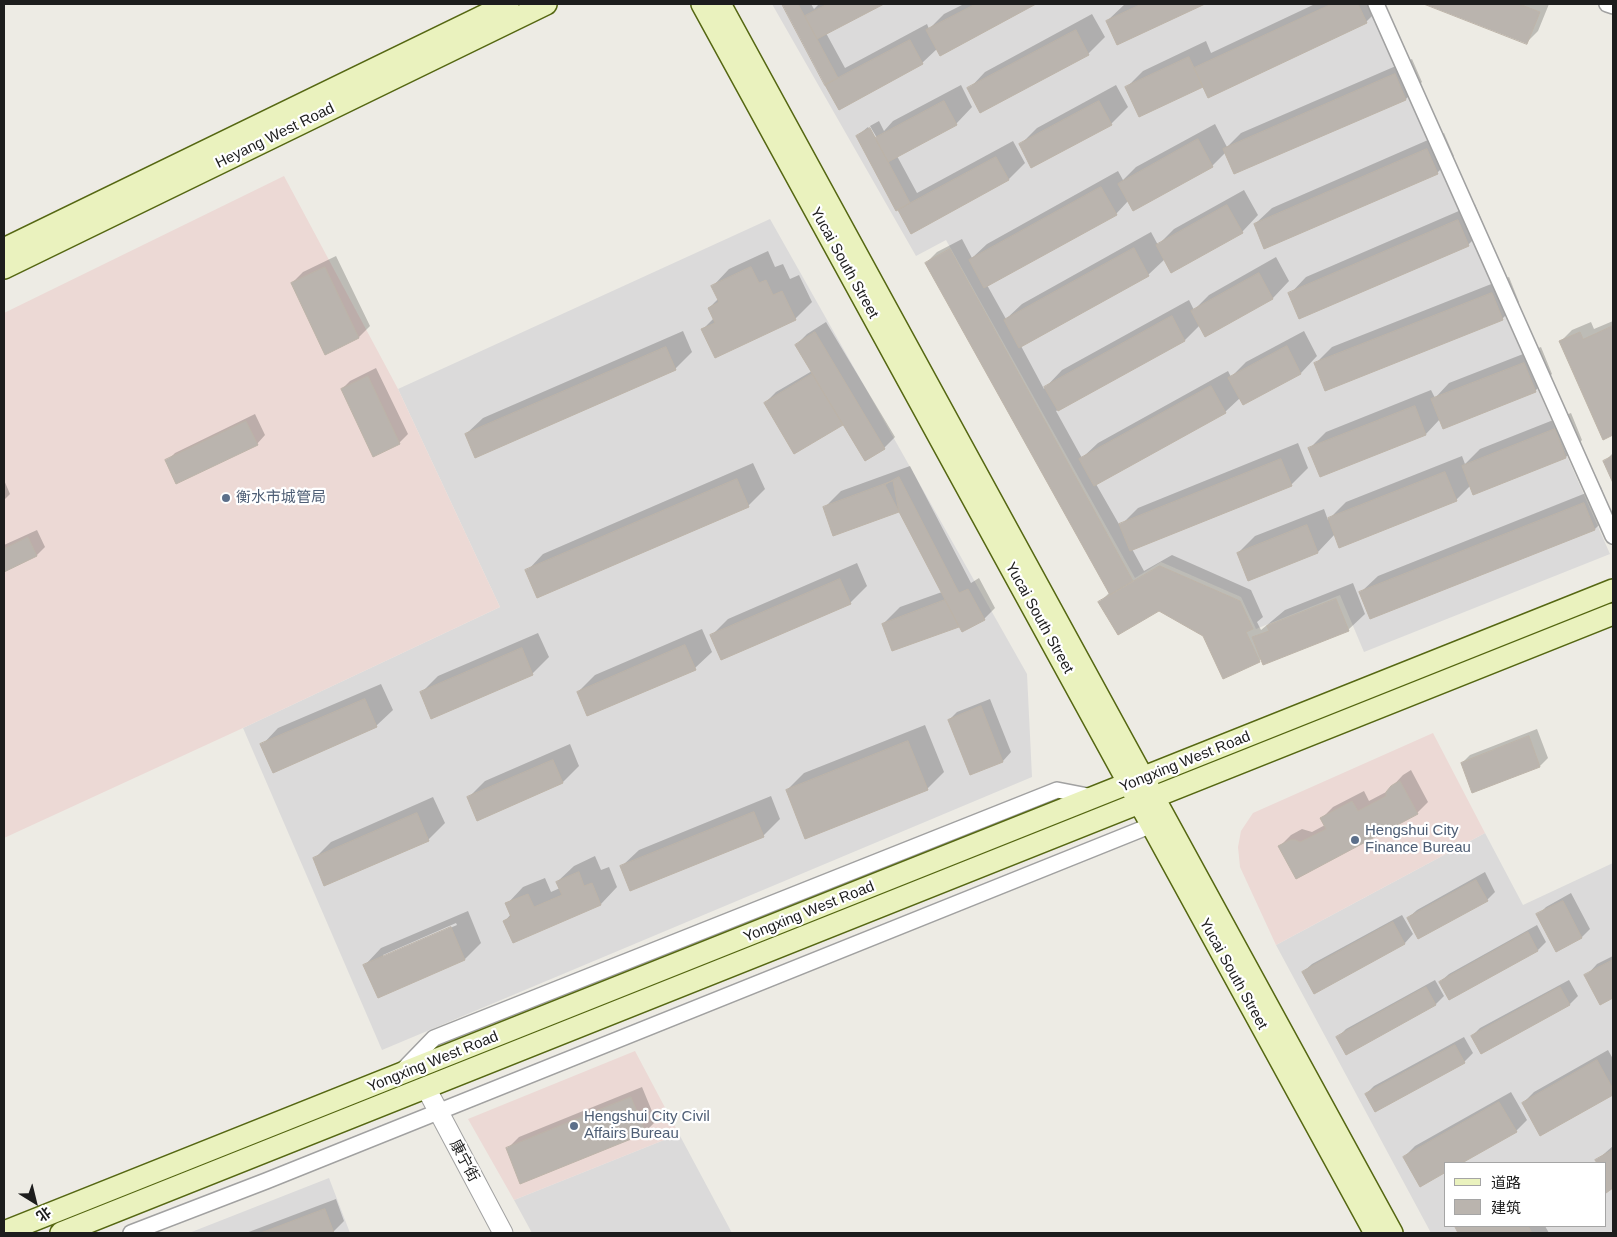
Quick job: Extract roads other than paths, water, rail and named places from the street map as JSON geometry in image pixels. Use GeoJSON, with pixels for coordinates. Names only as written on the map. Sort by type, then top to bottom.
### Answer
{"type":"FeatureCollection","features":[{"type":"Feature","properties":{"kind":"main road","name":"Heyang West Road"},"geometry":{"type":"LineString","coordinates":[[4,249],[508,4]]}},
{"type":"Feature","properties":{"kind":"main road","name":"Heyang West Road"},"geometry":{"type":"LineString","coordinates":[[4,268],[546,4]]}},
{"type":"Feature","properties":{"kind":"main road","name":"Yucai South Street"},"geometry":{"type":"LineString","coordinates":[[702,4],[1147,801],[1392,1233]]}},
{"type":"Feature","properties":{"kind":"main road","name":"Yucai South Street"},"geometry":{"type":"LineString","coordinates":[[720,4],[1136,781]]}},
{"type":"Feature","properties":{"kind":"main road","name":"Yongxing West Road"},"geometry":{"type":"LineString","coordinates":[[4,1232],[1613,590]]}},
{"type":"Feature","properties":{"kind":"main road","name":"Yongxing West Road"},"geometry":{"type":"LineString","coordinates":[[61,1233],[1613,614]]}},
{"type":"Feature","properties":{"kind":"main road","name":"Yucai South Street"},"geometry":{"type":"LineString","coordinates":[[1147,801],[1152,825],[1375,1233]]}},
{"type":"Feature","properties":{"kind":"street"},"geometry":{"type":"LineString","coordinates":[[1376,4],[1613,536]]}},
{"type":"Feature","properties":{"kind":"street"},"geometry":{"type":"LineString","coordinates":[[1607,4],[1613,6]]}},
{"type":"Feature","properties":{"kind":"street"},"geometry":{"type":"LineString","coordinates":[[131,1233],[266,1181],[1152,825]]}},
{"type":"Feature","properties":{"kind":"street","name":"康宁街"},"geometry":{"type":"LineString","coordinates":[[426,1088],[503,1233]]}},
{"type":"Feature","properties":{"kind":"place","name":"衡水市城管局"},"geometry":{"type":"Point","coordinates":[226,498]}},
{"type":"Feature","properties":{"kind":"place","name":"Hengshui City Finance Bureau"},"geometry":{"type":"Point","coordinates":[1355,840]}},
{"type":"Feature","properties":{"kind":"place","name":"Hengshui City Civil Affairs Bureau"},"geometry":{"type":"Point","coordinates":[574,1126]}}]}
